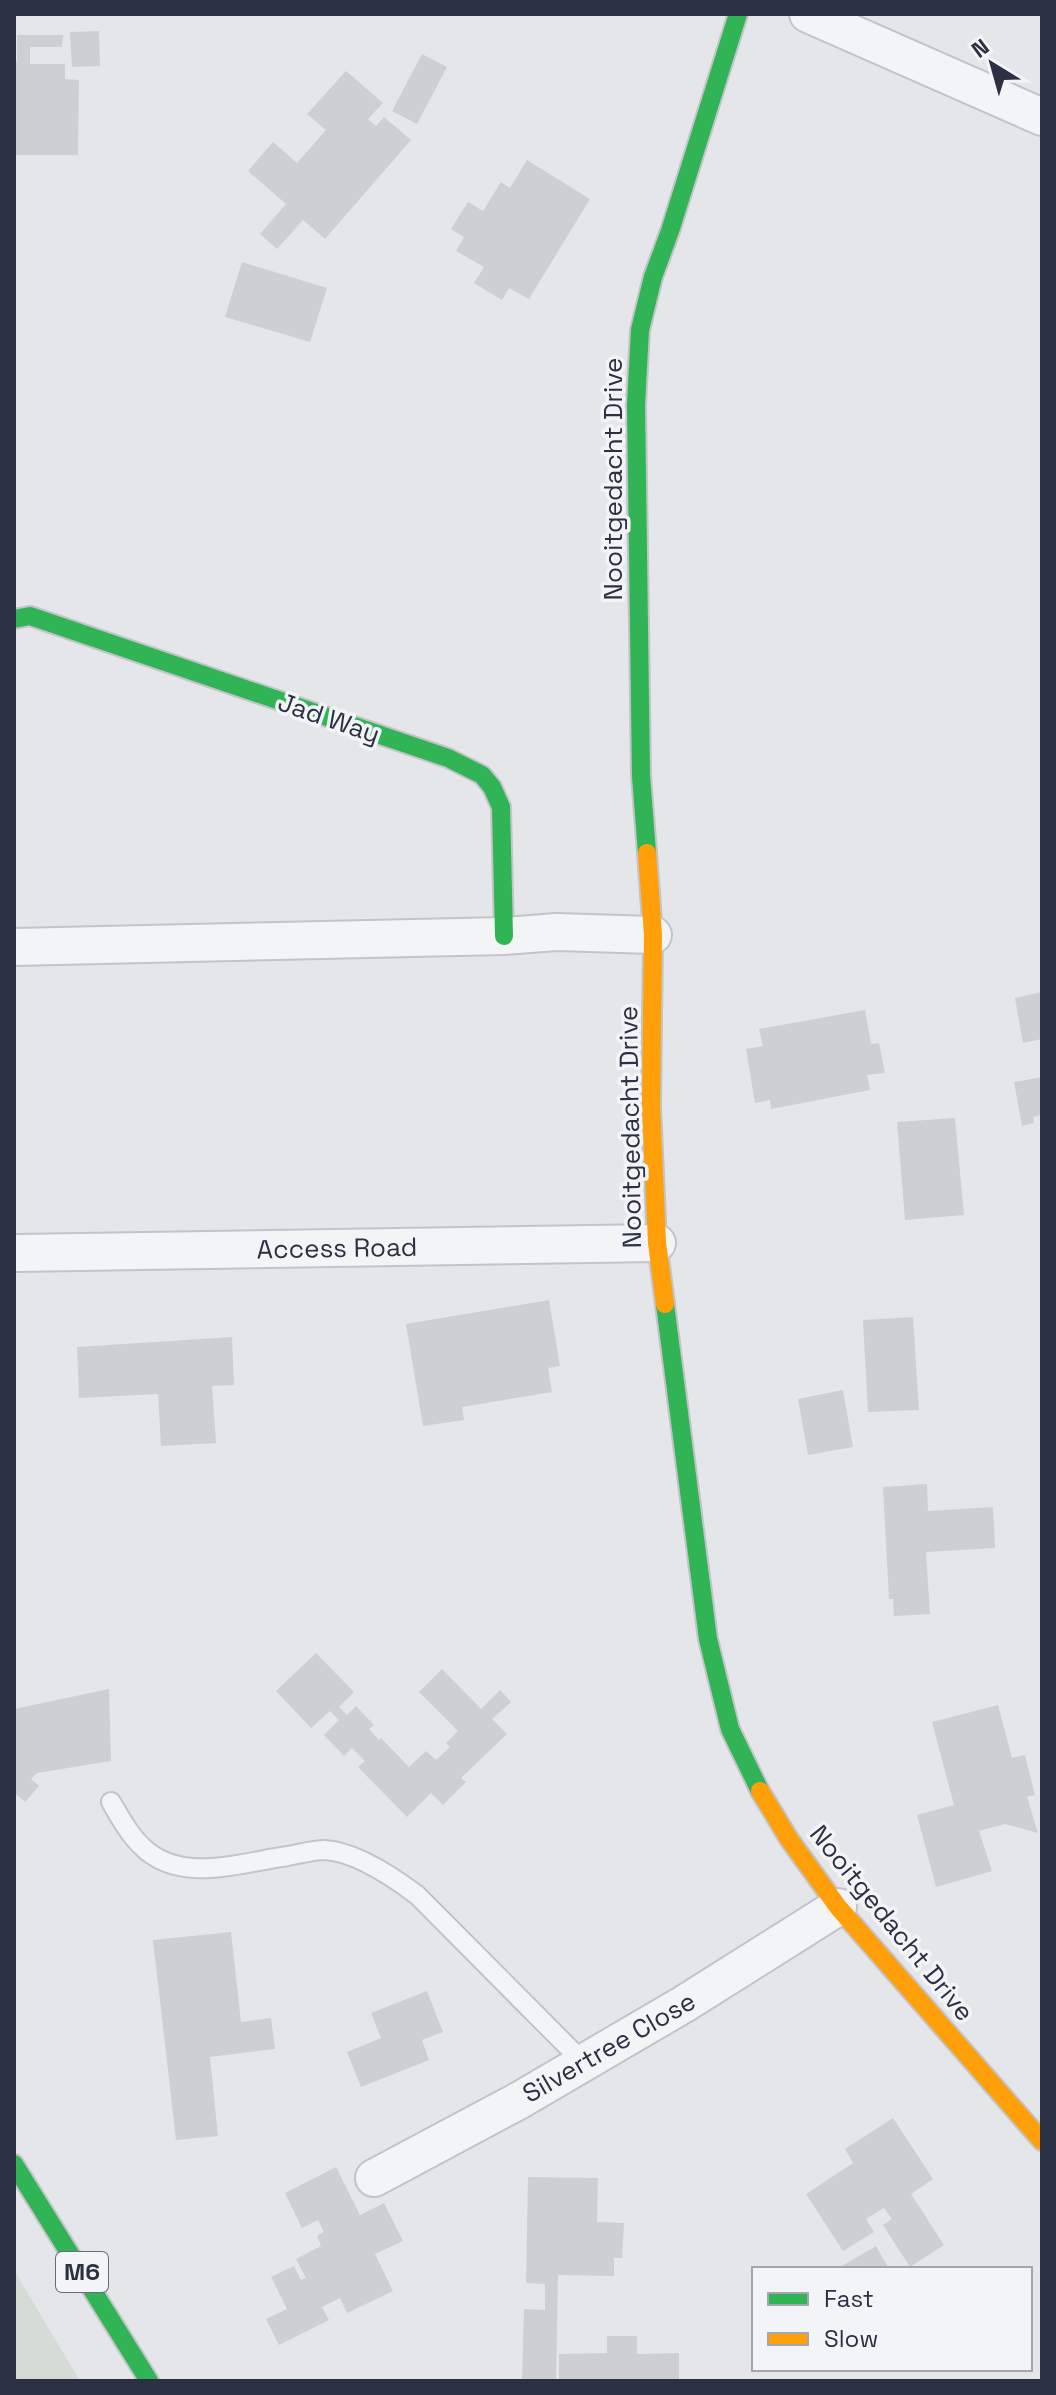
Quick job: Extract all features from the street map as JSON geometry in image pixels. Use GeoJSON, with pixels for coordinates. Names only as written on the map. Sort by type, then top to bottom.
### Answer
{"type":"FeatureCollection","features":[{"type":"Feature","properties":{"kind":"street","name":"Nooitgedacht Drive"},"geometry":{"type":"LineString","coordinates":[[738,14],[653,277],[640,330],[636,417],[641,776],[653,935],[651,1107],[657,1243],[708,1639],[730,1729],[758,1788],[781,1826],[838,1907],[1042,2141]]}},
{"type":"Feature","properties":{"kind":"street"},"geometry":{"type":"LineString","coordinates":[[808,14],[1042,117]]}},
{"type":"Feature","properties":{"kind":"street","name":"Jad Way"},"geometry":{"type":"LineString","coordinates":[[14,619],[30,616],[448,758],[479,772],[494,787],[501,807],[504,936]]}},
{"type":"Feature","properties":{"kind":"street"},"geometry":{"type":"LineString","coordinates":[[14,947],[504,936],[556,932],[653,935]]}},
{"type":"Feature","properties":{"kind":"street","name":"Access Road"},"geometry":{"type":"LineString","coordinates":[[16,1253],[657,1243]]}},
{"type":"Feature","properties":{"kind":"street","name":"Silvertree Close"},"geometry":{"type":"LineString","coordinates":[[374,2178],[584,2063],[838,1907]]}},
{"type":"Feature","properties":{"kind":"street","name":"M6"},"geometry":{"type":"LineString","coordinates":[[14,2164],[149,2381]]}},
{"type":"Feature","properties":{"kind":"lane"},"geometry":{"type":"LineString","coordinates":[[111,1802],[129,1831],[147,1851],[171,1865],[194,1870],[325,1850],[360,1859],[392,1876],[417,1895],[584,2063]]}},
{"type":"Feature","properties":{"kind":"shaded area"},"geometry":{"type":"Polygon","coordinates":[[[14,2270],[80,2381],[14,2381],[14,2270]]]}},
{"type":"Feature","properties":{"kind":"building"},"geometry":{"type":"Polygon","coordinates":[[[99,31],[100,66],[72,67],[70,32],[99,31]]]}},
{"type":"Feature","properties":{"kind":"building"},"geometry":{"type":"Polygon","coordinates":[[[17,35],[63,35],[62,47],[30,47],[30,64],[65,64],[65,79],[79,80],[78,155],[14,155],[17,35]]]}},
{"type":"Feature","properties":{"kind":"building"},"geometry":{"type":"Polygon","coordinates":[[[422,54],[447,67],[417,124],[392,111],[422,54]]]}},
{"type":"Feature","properties":{"kind":"building"},"geometry":{"type":"Polygon","coordinates":[[[346,71],[383,103],[368,119],[376,126],[384,117],[411,140],[325,239],[303,220],[277,249],[260,234],[286,204],[248,171],[273,142],[297,163],[326,130],[307,114],[346,71]]]}},
{"type":"Feature","properties":{"kind":"building"},"geometry":{"type":"Polygon","coordinates":[[[527,160],[590,199],[529,299],[509,288],[502,300],[474,283],[484,267],[456,251],[464,237],[451,229],[468,202],[483,211],[501,182],[510,188],[527,160]]]}},
{"type":"Feature","properties":{"kind":"building"},"geometry":{"type":"Polygon","coordinates":[[[242,262],[327,288],[310,342],[225,317],[242,262]]]}},
{"type":"Feature","properties":{"kind":"building"},"geometry":{"type":"Polygon","coordinates":[[[1042,992],[1042,1039],[1023,1043],[1015,998],[1042,992]]]}},
{"type":"Feature","properties":{"kind":"building"},"geometry":{"type":"Polygon","coordinates":[[[865,1010],[871,1044],[879,1043],[885,1073],[867,1075],[870,1090],[771,1109],[770,1100],[755,1103],[746,1049],[763,1046],[759,1029],[865,1010]]]}},
{"type":"Feature","properties":{"kind":"building"},"geometry":{"type":"Polygon","coordinates":[[[1042,1077],[1042,1115],[1033,1117],[1034,1123],[1022,1126],[1014,1082],[1042,1077]]]}},
{"type":"Feature","properties":{"kind":"building"},"geometry":{"type":"Polygon","coordinates":[[[955,1118],[964,1215],[905,1220],[897,1122],[955,1118]]]}},
{"type":"Feature","properties":{"kind":"building"},"geometry":{"type":"Polygon","coordinates":[[[549,1300],[560,1366],[548,1368],[552,1392],[462,1407],[464,1420],[423,1426],[406,1324],[549,1300]]]}},
{"type":"Feature","properties":{"kind":"building"},"geometry":{"type":"Polygon","coordinates":[[[913,1317],[919,1410],[868,1412],[863,1320],[913,1317]]]}},
{"type":"Feature","properties":{"kind":"building"},"geometry":{"type":"Polygon","coordinates":[[[232,1337],[234,1385],[212,1386],[216,1443],[161,1446],[158,1394],[79,1398],[77,1347],[232,1337]]]}},
{"type":"Feature","properties":{"kind":"building"},"geometry":{"type":"Polygon","coordinates":[[[843,1390],[853,1447],[808,1455],[798,1399],[843,1390]]]}},
{"type":"Feature","properties":{"kind":"building"},"geometry":{"type":"Polygon","coordinates":[[[927,1484],[928,1511],[993,1507],[995,1548],[926,1552],[930,1614],[894,1616],[893,1599],[889,1599],[883,1487],[927,1484]]]}},
{"type":"Feature","properties":{"kind":"building"},"geometry":{"type":"Polygon","coordinates":[[[316,1653],[354,1692],[339,1707],[347,1715],[356,1706],[374,1725],[369,1729],[409,1767],[426,1751],[436,1760],[450,1747],[446,1743],[458,1731],[419,1692],[442,1669],[481,1709],[500,1690],[511,1702],[492,1719],[507,1734],[461,1778],[466,1782],[443,1805],[431,1793],[407,1817],[358,1767],[365,1761],[352,1748],[344,1756],[324,1735],[339,1720],[330,1711],[311,1728],[276,1691],[316,1653]]]}},
{"type":"Feature","properties":{"kind":"building"},"geometry":{"type":"Polygon","coordinates":[[[109,1689],[111,1761],[37,1773],[31,1779],[39,1786],[25,1802],[16,1794],[14,1796],[14,1709],[109,1689]]]}},
{"type":"Feature","properties":{"kind":"building"},"geometry":{"type":"Polygon","coordinates":[[[998,1705],[1012,1758],[1025,1755],[1035,1795],[1027,1797],[1038,1833],[1005,1824],[979,1831],[992,1871],[936,1887],[917,1815],[954,1805],[932,1722],[998,1705]]]}},
{"type":"Feature","properties":{"kind":"building"},"geometry":{"type":"Polygon","coordinates":[[[231,1932],[241,2022],[271,2018],[275,2049],[210,2057],[218,2136],[176,2140],[153,1940],[231,1932]]]}},
{"type":"Feature","properties":{"kind":"building"},"geometry":{"type":"Polygon","coordinates":[[[427,1991],[443,2032],[422,2040],[429,2060],[361,2087],[347,2052],[381,2038],[371,2013],[427,1991]]]}},
{"type":"Feature","properties":{"kind":"building"},"geometry":{"type":"Polygon","coordinates":[[[893,2118],[933,2179],[911,2194],[944,2245],[910,2267],[883,2225],[892,2219],[884,2208],[866,2219],[874,2232],[843,2251],[806,2194],[853,2163],[845,2149],[893,2118]]]}},
{"type":"Feature","properties":{"kind":"building"},"geometry":{"type":"Polygon","coordinates":[[[336,2167],[360,2215],[384,2203],[403,2241],[375,2254],[393,2291],[347,2313],[340,2298],[322,2307],[329,2320],[279,2345],[266,2319],[287,2309],[271,2277],[294,2266],[301,2280],[306,2278],[296,2259],[321,2246],[317,2236],[324,2232],[318,2220],[302,2228],[285,2193],[336,2167]]]}},
{"type":"Feature","properties":{"kind":"building"},"geometry":{"type":"Polygon","coordinates":[[[528,2177],[598,2178],[597,2222],[624,2223],[622,2258],[614,2258],[614,2276],[558,2275],[556,2381],[522,2381],[524,2309],[545,2310],[545,2284],[526,2283],[528,2177]]]}},
{"type":"Feature","properties":{"kind":"building"},"geometry":{"type":"Polygon","coordinates":[[[876,2246],[888,2267],[840,2267],[876,2246]]]}},
{"type":"Feature","properties":{"kind":"building"},"geometry":{"type":"Polygon","coordinates":[[[607,2336],[637,2336],[637,2354],[679,2353],[679,2381],[559,2381],[559,2354],[607,2353],[607,2336]]]}},
{"type":"Feature","properties":{"kind":"traffic: fast"},"geometry":{"type":"LineString","coordinates":[[647,853],[641,776],[636,404],[640,330],[653,277],[738,14]]}},
{"type":"Feature","properties":{"kind":"traffic: fast"},"geometry":{"type":"LineString","coordinates":[[14,619],[30,616],[448,758],[482,775],[492,787],[501,807],[504,936]]}},
{"type":"Feature","properties":{"kind":"traffic: fast"},"geometry":{"type":"LineString","coordinates":[[665,1304],[708,1639],[730,1729],[760,1791]]}},
{"type":"Feature","properties":{"kind":"traffic: fast"},"geometry":{"type":"LineString","coordinates":[[14,2164],[149,2381]]}},
{"type":"Feature","properties":{"kind":"traffic: slow"},"geometry":{"type":"LineString","coordinates":[[647,853],[653,935],[651,1107],[657,1243],[665,1304]]}},
{"type":"Feature","properties":{"kind":"traffic: slow"},"geometry":{"type":"LineString","coordinates":[[760,1791],[789,1839],[838,1907],[1042,2141]]}}]}
